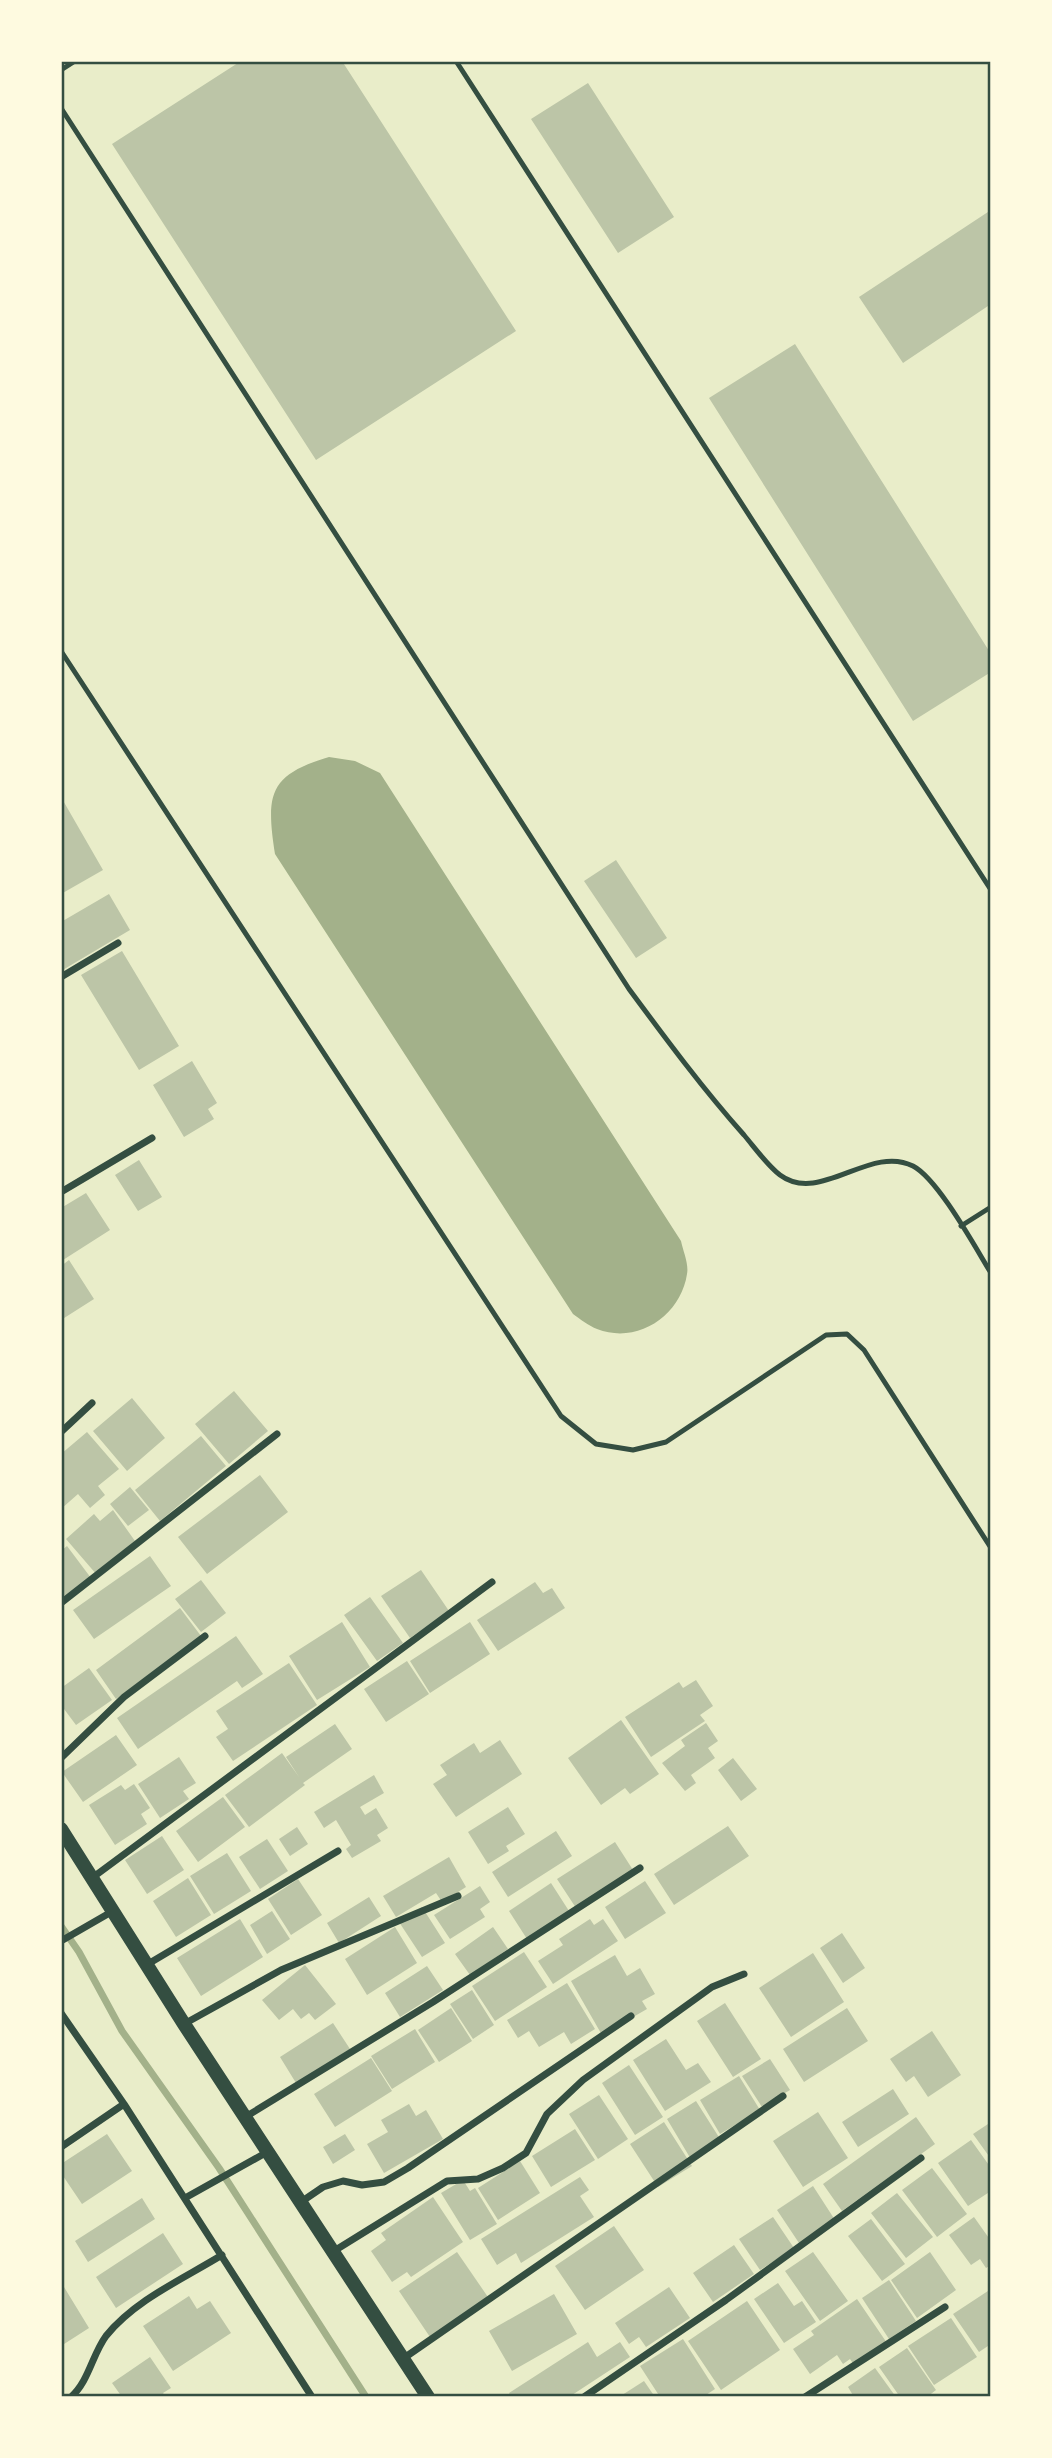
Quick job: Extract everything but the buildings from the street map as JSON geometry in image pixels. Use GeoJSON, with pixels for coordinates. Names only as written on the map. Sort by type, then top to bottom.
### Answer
{"type":"FeatureCollection","features":[{"type":"Feature","properties":{"kind":"main road"},"geometry":{"type":"LineString","coordinates":[[61,1829],[184,2024],[247,2116],[428,2397]]}},
{"type":"Feature","properties":{"kind":"street"},"geometry":{"type":"LineString","coordinates":[[61,977],[118,943]]}},
{"type":"Feature","properties":{"kind":"street"},"geometry":{"type":"LineString","coordinates":[[61,1192],[152,1138]]}},
{"type":"Feature","properties":{"kind":"street"},"geometry":{"type":"LineString","coordinates":[[61,1432],[92,1403]]}},
{"type":"Feature","properties":{"kind":"street"},"geometry":{"type":"LineString","coordinates":[[61,1603],[277,1434]]}},
{"type":"Feature","properties":{"kind":"street"},"geometry":{"type":"LineString","coordinates":[[92,1878],[492,1583]]}},
{"type":"Feature","properties":{"kind":"street"},"geometry":{"type":"LineString","coordinates":[[61,1758],[124,1696],[205,1636]]}},
{"type":"Feature","properties":{"kind":"street"},"geometry":{"type":"LineString","coordinates":[[148,1964],[338,1851]]}},
{"type":"Feature","properties":{"kind":"street"},"geometry":{"type":"LineString","coordinates":[[247,2116],[640,1868]]}},
{"type":"Feature","properties":{"kind":"street"},"geometry":{"type":"LineString","coordinates":[[184,2024],[281,1970],[458,1896]]}},
{"type":"Feature","properties":{"kind":"street"},"geometry":{"type":"LineString","coordinates":[[61,1941],[113,1911]]}},
{"type":"Feature","properties":{"kind":"street"},"geometry":{"type":"LineString","coordinates":[[334,2251],[447,2181],[478,2179],[503,2168],[526,2153],[547,2114],[583,2080],[712,1987],[744,1974]]}},
{"type":"Feature","properties":{"kind":"street"},"geometry":{"type":"LineString","coordinates":[[61,2013],[124,2104],[312,2397]]}},
{"type":"Feature","properties":{"kind":"street"},"geometry":{"type":"LineString","coordinates":[[300,2202],[323,2187],[343,2181],[362,2185],[384,2182],[631,2016]]}},
{"type":"Feature","properties":{"kind":"street"},"geometry":{"type":"LineString","coordinates":[[404,2358],[783,2096]]}},
{"type":"Feature","properties":{"kind":"street"},"geometry":{"type":"LineString","coordinates":[[61,2147],[124,2104]]}},
{"type":"Feature","properties":{"kind":"street"},"geometry":{"type":"LineString","coordinates":[[185,2198],[269,2151]]}},
{"type":"Feature","properties":{"kind":"street"},"geometry":{"type":"LineString","coordinates":[[584,2397],[726,2300],[921,2158]]}},
{"type":"Feature","properties":{"kind":"street"},"geometry":{"type":"LineString","coordinates":[[71,2397],[79,2390],[104,2339],[124,2316],[222,2255]]}},
{"type":"Feature","properties":{"kind":"street"},"geometry":{"type":"LineString","coordinates":[[805,2397],[945,2307]]}},
{"type":"Feature","properties":{"kind":"lane"},"geometry":{"type":"LineString","coordinates":[[61,70],[75,61]]}},
{"type":"Feature","properties":{"kind":"lane"},"geometry":{"type":"LineString","coordinates":[[456,61],[991,890]]}},
{"type":"Feature","properties":{"kind":"lane"},"geometry":{"type":"LineString","coordinates":[[61,108],[629,989],[707,1094],[780,1175],[800,1184],[827,1179],[880,1161],[912,1166],[932,1184],[991,1273]]}},
{"type":"Feature","properties":{"kind":"lane"},"geometry":{"type":"LineString","coordinates":[[61,652],[561,1416],[596,1444],[634,1450],[666,1442],[825,1335],[847,1334],[864,1350],[991,1548]]}},
{"type":"Feature","properties":{"kind":"lane"},"geometry":{"type":"LineString","coordinates":[[961,1226],[991,1207]]}},
{"type":"Feature","properties":{"kind":"shaded area"},"geometry":{"type":"Polygon","coordinates":[[[329,757],[355,761],[380,773],[681,1241],[687,1262],[683,1289],[667,1314],[655,1323],[628,1333],[612,1333],[594,1328],[573,1314],[275,854],[271,816],[276,790],[294,771],[329,757]]]}},
{"type":"Feature","properties":{"kind":"waterway"},"geometry":{"type":"LineString","coordinates":[[61,1926],[79,1952],[122,2031],[219,2168],[366,2397]]}}]}
